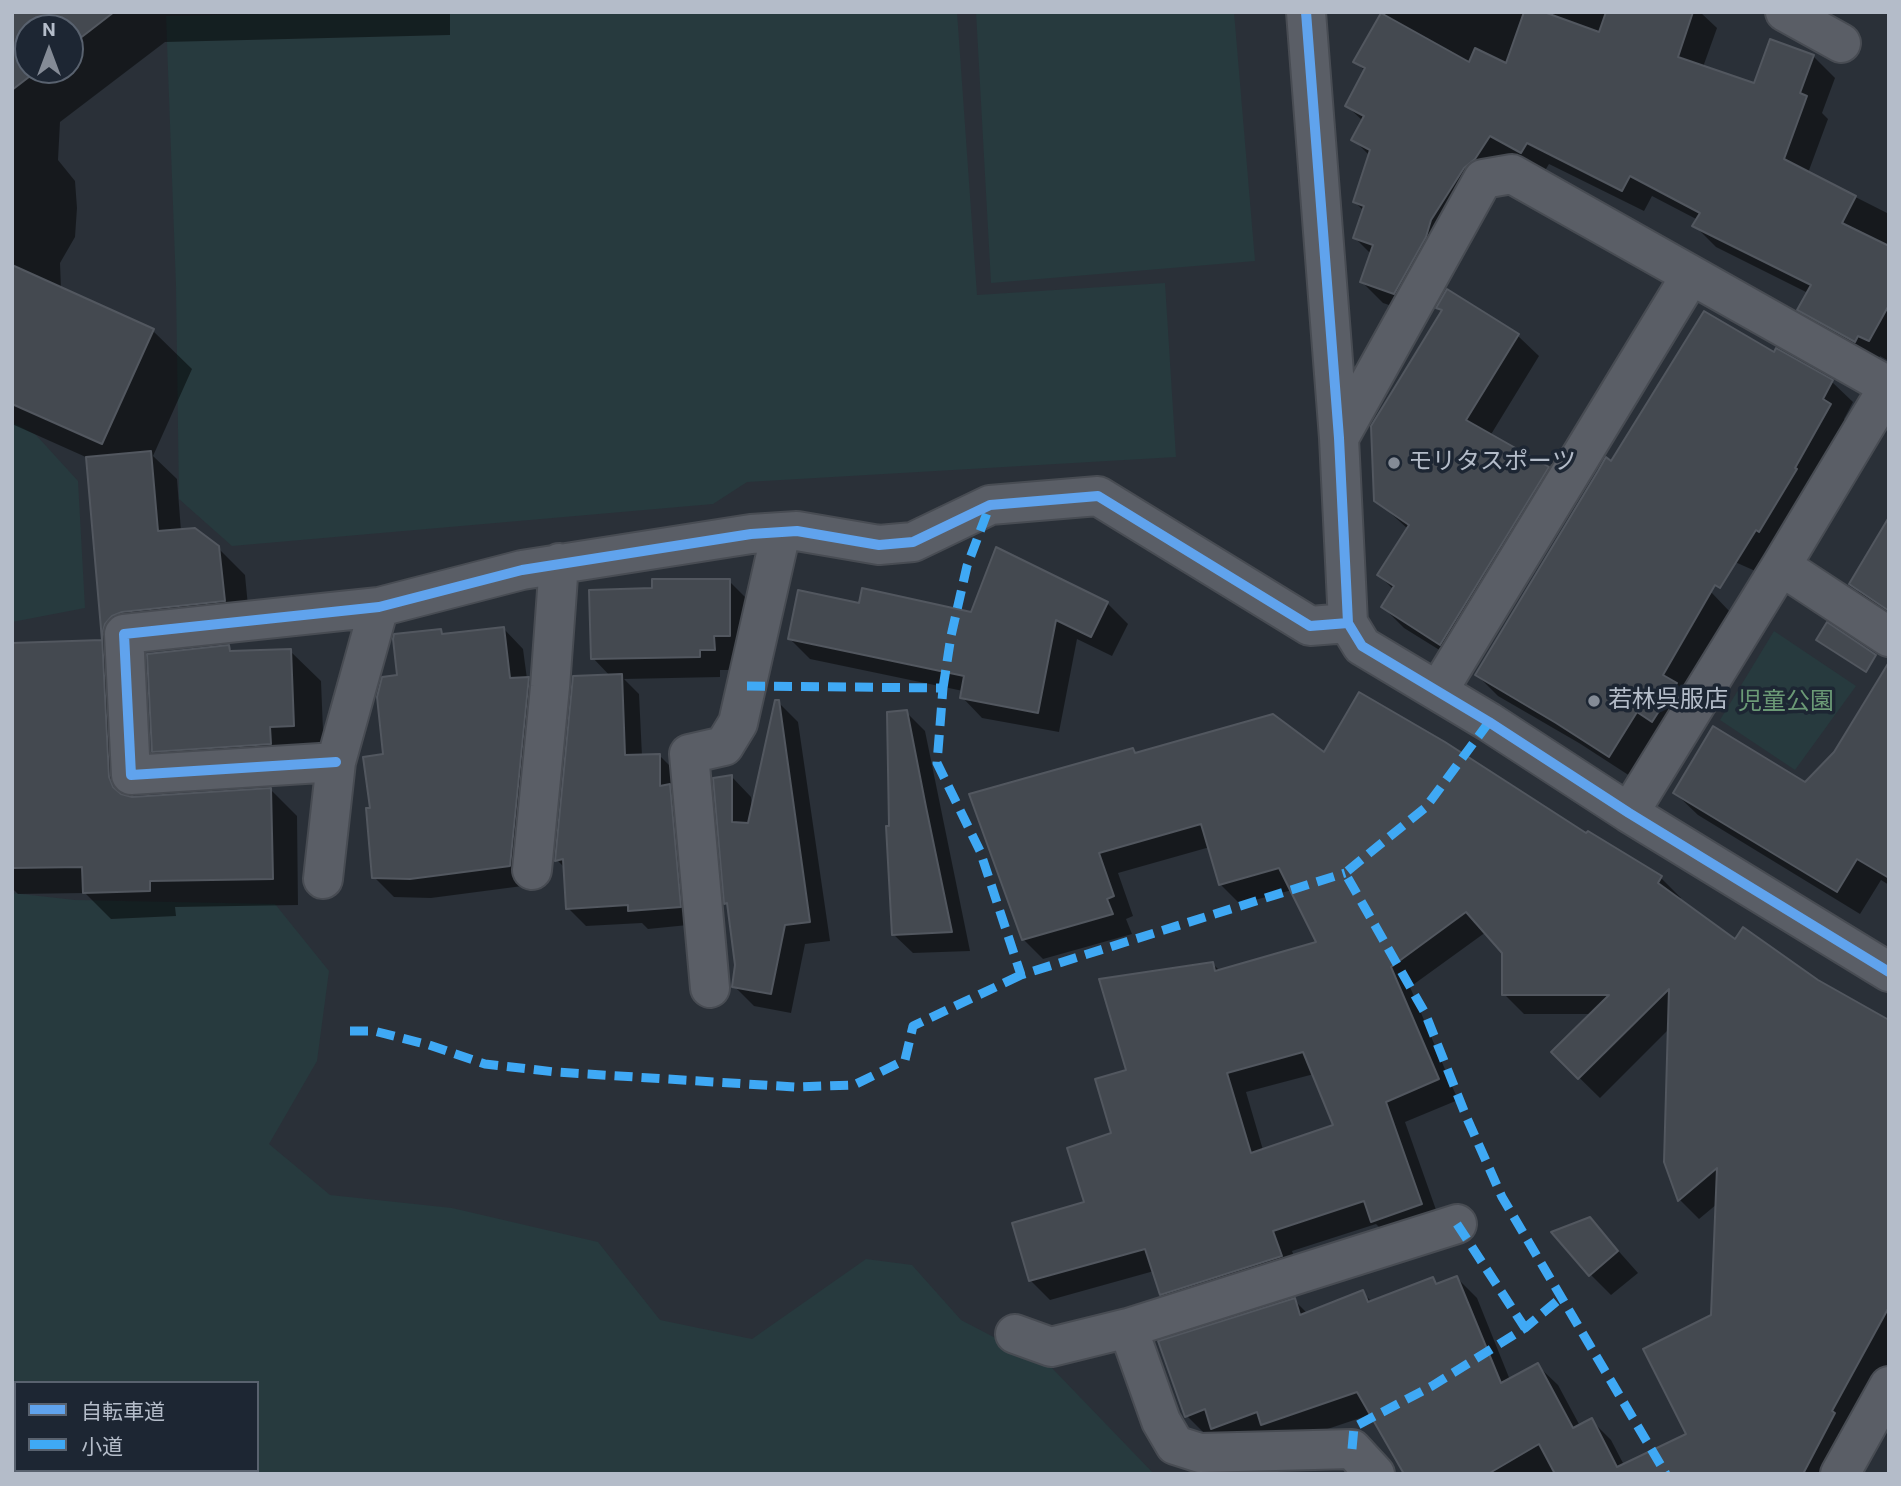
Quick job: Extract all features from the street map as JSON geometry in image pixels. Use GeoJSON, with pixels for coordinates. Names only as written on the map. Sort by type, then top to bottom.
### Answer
{"type":"FeatureCollection","features":[{"type":"Feature","properties":{"kind":"street"},"geometry":{"type":"LineString","coordinates":[[1306,12],[1339,438],[1348,623],[1362,646],[1889,972]]}},
{"type":"Feature","properties":{"kind":"street"},"geometry":{"type":"LineString","coordinates":[[1785,12],[1841,43]]}},
{"type":"Feature","properties":{"kind":"street"},"geometry":{"type":"LineString","coordinates":[[1339,438],[1483,179],[1512,174],[1889,386],[1629,813]]}},
{"type":"Feature","properties":{"kind":"street"},"geometry":{"type":"LineString","coordinates":[[1438,691],[1690,275]]}},
{"type":"Feature","properties":{"kind":"street"},"geometry":{"type":"LineString","coordinates":[[336,762],[131,775],[124,634],[379,607],[559,563],[781,532],[797,531],[879,545],[912,542],[990,505],[1098,496],[1310,626],[1348,623]]}},
{"type":"Feature","properties":{"kind":"street"},"geometry":{"type":"LineString","coordinates":[[710,988],[689,754],[724,746],[738,723],[781,532]]}},
{"type":"Feature","properties":{"kind":"street"},"geometry":{"type":"LineString","coordinates":[[532,870],[559,563]]}},
{"type":"Feature","properties":{"kind":"street"},"geometry":{"type":"LineString","coordinates":[[1781,566],[1889,637]]}},
{"type":"Feature","properties":{"kind":"street"},"geometry":{"type":"LineString","coordinates":[[323,878],[336,762],[379,607]]}},
{"type":"Feature","properties":{"kind":"street"},"geometry":{"type":"LineString","coordinates":[[1015,1334],[1051,1347],[1128,1328],[1457,1224]]}},
{"type":"Feature","properties":{"kind":"street"},"geometry":{"type":"LineString","coordinates":[[1128,1328],[1161,1420],[1175,1445],[1200,1452],[1352,1448],[1375,1474]]}},
{"type":"Feature","properties":{"kind":"street"},"geometry":{"type":"LineString","coordinates":[[1840,1474],[1889,1386]]}},
{"type":"Feature","properties":{"kind":"green space"},"geometry":{"type":"Polygon","coordinates":[[[352,12],[957,12],[977,295],[1165,283],[1176,457],[747,482],[713,504],[232,546],[179,499],[176,286],[166,16],[352,12]]]}},
{"type":"Feature","properties":{"kind":"green space"},"geometry":{"type":"Polygon","coordinates":[[[976,12],[1234,12],[1255,261],[991,283],[976,12]]]}},
{"type":"Feature","properties":{"kind":"green space"},"geometry":{"type":"Polygon","coordinates":[[[12,422],[36,435],[78,481],[85,608],[12,622],[12,422]]]}},
{"type":"Feature","properties":{"kind":"green space","name":"児童公園"},"geometry":{"type":"Polygon","coordinates":[[[1774,631],[1856,686],[1795,770],[1720,720],[1774,631]]]}},
{"type":"Feature","properties":{"kind":"green space"},"geometry":{"type":"Polygon","coordinates":[[[12,893],[75,900],[275,904],[329,971],[317,1061],[269,1144],[330,1195],[452,1208],[598,1242],[660,1320],[752,1339],[866,1259],[912,1265],[961,1320],[1051,1367],[1154,1474],[12,1474],[12,893]]]}},
{"type":"Feature","properties":{"kind":"building"},"geometry":{"type":"Polygon","coordinates":[[[12,12],[114,12],[84,35],[84,14],[14,14],[14,84],[20,84],[12,90],[12,12]]]}},
{"type":"Feature","properties":{"kind":"building"},"geometry":{"type":"Polygon","coordinates":[[[1524,12],[1544,12],[1599,32],[1606,12],[1693,12],[1678,57],[1754,83],[1770,39],[1814,55],[1800,93],[1807,96],[1784,159],[1856,196],[1842,223],[1889,246],[1889,305],[1869,341],[1858,336],[1855,342],[1797,310],[1811,285],[1692,226],[1700,213],[1630,176],[1622,191],[1527,143],[1521,153],[1490,136],[1475,159],[1464,168],[1431,220],[1426,237],[1394,294],[1360,282],[1373,245],[1353,238],[1364,206],[1353,202],[1370,150],[1351,140],[1364,116],[1345,106],[1365,68],[1353,62],[1381,13],[1469,62],[1475,48],[1506,63],[1524,12]]]}},
{"type":"Feature","properties":{"kind":"building"},"geometry":{"type":"Polygon","coordinates":[[[12,265],[154,329],[102,444],[12,404],[12,265]]]}},
{"type":"Feature","properties":{"kind":"building"},"geometry":{"type":"Polygon","coordinates":[[[1447,289],[1519,334],[1466,420],[1549,467],[1440,645],[1381,607],[1394,586],[1377,575],[1409,525],[1374,501],[1371,426],[1442,310],[1436,308],[1447,289]]]}},
{"type":"Feature","properties":{"kind":"building"},"geometry":{"type":"Polygon","coordinates":[[[1704,311],[1774,352],[1776,348],[1833,380],[1823,399],[1831,404],[1795,468],[1797,469],[1759,532],[1756,530],[1720,588],[1715,585],[1663,675],[1677,683],[1652,722],[1637,712],[1609,757],[1475,675],[1606,457],[1611,461],[1704,311]]]}},
{"type":"Feature","properties":{"kind":"building"},"geometry":{"type":"Polygon","coordinates":[[[151,451],[158,531],[195,528],[219,546],[225,601],[122,612],[112,616],[105,624],[102,635],[109,777],[113,787],[121,794],[132,797],[271,788],[273,879],[150,881],[150,891],[83,893],[82,867],[12,868],[12,643],[102,640],[86,457],[151,451]]]}},
{"type":"Feature","properties":{"kind":"building"},"geometry":{"type":"Polygon","coordinates":[[[1889,517],[1889,611],[1849,584],[1889,517]]]}},
{"type":"Feature","properties":{"kind":"building"},"geometry":{"type":"Polygon","coordinates":[[[996,547],[1108,602],[1091,637],[1056,620],[1038,713],[960,698],[964,676],[788,639],[798,590],[859,603],[862,588],[971,612],[996,547]]]}},
{"type":"Feature","properties":{"kind":"building"},"geometry":{"type":"Polygon","coordinates":[[[652,579],[730,579],[730,636],[714,636],[715,650],[700,650],[700,657],[591,659],[589,590],[652,588],[652,579]]]}},
{"type":"Feature","properties":{"kind":"building"},"geometry":{"type":"Polygon","coordinates":[[[1827,622],[1876,655],[1866,672],[1816,640],[1827,622]]]}},
{"type":"Feature","properties":{"kind":"building"},"geometry":{"type":"Polygon","coordinates":[[[504,627],[510,678],[529,677],[510,866],[410,879],[372,878],[366,808],[370,808],[363,757],[383,754],[377,697],[382,677],[397,675],[394,634],[441,629],[442,634],[504,627]]]}},
{"type":"Feature","properties":{"kind":"building"},"geometry":{"type":"Polygon","coordinates":[[[229,645],[230,651],[291,649],[294,726],[270,727],[271,744],[152,752],[147,654],[229,645]]]}},
{"type":"Feature","properties":{"kind":"building"},"geometry":{"type":"Polygon","coordinates":[[[1889,662],[1889,878],[1857,859],[1837,892],[1673,793],[1713,726],[1805,782],[1834,752],[1889,662]]]}},
{"type":"Feature","properties":{"kind":"building"},"geometry":{"type":"Polygon","coordinates":[[[622,674],[625,755],[660,754],[660,786],[670,784],[681,907],[628,911],[628,905],[566,909],[563,859],[555,861],[573,676],[622,674]]]}},
{"type":"Feature","properties":{"kind":"building"},"geometry":{"type":"Polygon","coordinates":[[[1359,692],[1445,742],[1586,833],[1588,831],[1662,876],[1658,883],[1735,939],[1743,927],[1818,980],[1889,1020],[1889,1307],[1832,1411],[1835,1413],[1803,1474],[1555,1474],[1539,1444],[1488,1474],[1404,1474],[1357,1392],[1261,1425],[1257,1412],[1211,1429],[1205,1409],[1185,1417],[1158,1341],[1295,1298],[1300,1315],[1363,1290],[1368,1302],[1433,1277],[1436,1284],[1457,1276],[1501,1383],[1538,1363],[1573,1428],[1592,1418],[1617,1467],[1686,1434],[1643,1349],[1711,1315],[1717,1168],[1678,1201],[1664,1162],[1669,989],[1578,1079],[1551,1052],[1609,995],[1502,995],[1502,953],[1466,912],[1391,967],[1439,1079],[1386,1102],[1422,1204],[1371,1222],[1364,1201],[1273,1231],[1282,1256],[1160,1295],[1145,1249],[1029,1281],[1012,1223],[1084,1202],[1067,1148],[1111,1133],[1095,1079],[1126,1070],[1099,979],[1213,962],[1215,971],[1316,942],[1279,868],[1219,885],[1201,824],[1099,853],[1114,896],[1107,899],[1113,914],[1022,940],[969,794],[1133,748],[1135,753],[1273,714],[1324,752],[1359,692]],[[1303,1052],[1227,1073],[1251,1153],[1333,1125],[1303,1052]]]}},
{"type":"Feature","properties":{"kind":"building"},"geometry":{"type":"Polygon","coordinates":[[[775,700],[779,700],[810,922],[785,925],[771,994],[732,987],[735,965],[727,903],[724,904],[713,778],[732,775],[732,822],[748,823],[775,700]]]}},
{"type":"Feature","properties":{"kind":"building"},"geometry":{"type":"Polygon","coordinates":[[[907,710],[952,932],[892,935],[886,826],[889,826],[887,712],[907,710]]]}},
{"type":"Feature","properties":{"kind":"building"},"geometry":{"type":"Polygon","coordinates":[[[1590,1217],[1618,1251],[1589,1276],[1551,1232],[1590,1217]]]}},
{"type":"Feature","properties":{"kind":"marked path"},"geometry":{"type":"LineString","coordinates":[[943,688],[951,636],[967,566],[990,505]]}},
{"type":"Feature","properties":{"kind":"marked path"},"geometry":{"type":"LineString","coordinates":[[747,686],[943,688],[937,763],[980,851],[1021,975],[1345,873]]}},
{"type":"Feature","properties":{"kind":"marked path"},"geometry":{"type":"LineString","coordinates":[[1489,722],[1426,807],[1345,873],[1425,1013],[1502,1197],[1666,1474]]}},
{"type":"Feature","properties":{"kind":"marked path"},"geometry":{"type":"LineString","coordinates":[[350,1031],[374,1031],[429,1045],[485,1064],[555,1072],[795,1087],[854,1085],[905,1060],[913,1026],[1021,975]]}},
{"type":"Feature","properties":{"kind":"marked path"},"geometry":{"type":"LineString","coordinates":[[1457,1224],[1525,1328]]}},
{"type":"Feature","properties":{"kind":"marked path"},"geometry":{"type":"LineString","coordinates":[[1352,1449],[1354,1427],[1432,1386],[1525,1328],[1563,1296]]}},
{"type":"Feature","properties":{"kind":"cycle path"},"geometry":{"type":"LineString","coordinates":[[1306,12],[1339,438],[1348,623],[1362,646],[1489,722],[1629,813],[1889,972]]}},
{"type":"Feature","properties":{"kind":"cycle path"},"geometry":{"type":"LineString","coordinates":[[336,762],[131,775],[124,634],[379,607],[522,570],[751,534],[797,531],[879,545],[913,542],[990,505],[1098,496],[1310,626],[1348,623]]}},
{"type":"Feature","properties":{"kind":"place","name":"モリタスポーツ"},"geometry":{"type":"Point","coordinates":[1394,463]}},
{"type":"Feature","properties":{"kind":"place","name":"若林呉服店"},"geometry":{"type":"Point","coordinates":[1594,701]}}]}
